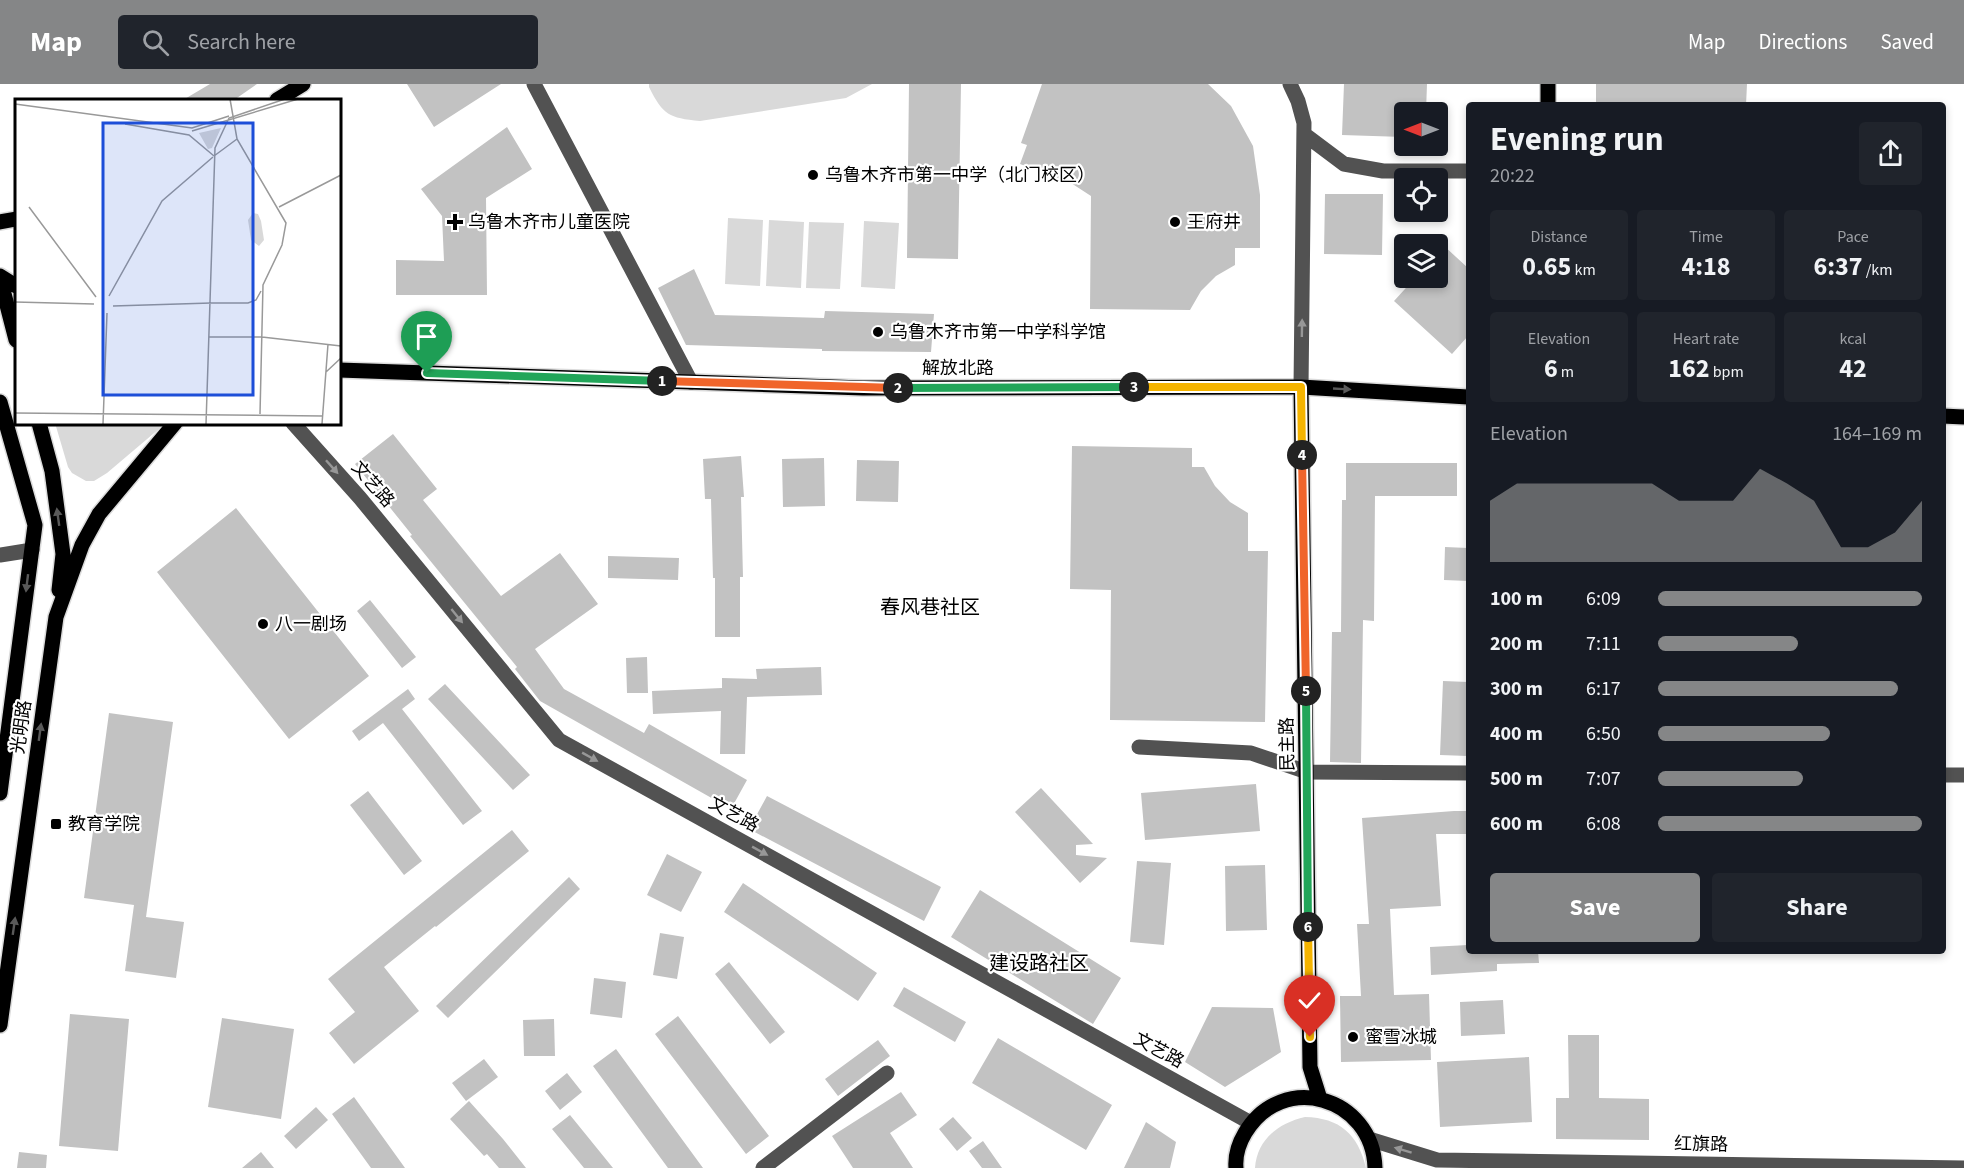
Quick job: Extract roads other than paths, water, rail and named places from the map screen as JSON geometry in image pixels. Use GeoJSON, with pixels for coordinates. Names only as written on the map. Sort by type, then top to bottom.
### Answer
{"type":"FeatureCollection","features":[{"type":"Feature","properties":{"kind":"main road"},"geometry":{"type":"LineString","coordinates":[[279,99],[303,84]]}},
{"type":"Feature","properties":{"kind":"main road"},"geometry":{"type":"LineString","coordinates":[[0,222],[15,219]]}},
{"type":"Feature","properties":{"kind":"main road"},"geometry":{"type":"LineString","coordinates":[[0,277],[15,285]]}},
{"type":"Feature","properties":{"kind":"main road"},"geometry":{"type":"LineString","coordinates":[[0,277],[15,336]]}},
{"type":"Feature","properties":{"kind":"main road","name":"解放北路"},"geometry":{"type":"LineString","coordinates":[[340,370],[863,388],[1301,387],[1466,397]]}},
{"type":"Feature","properties":{"kind":"main road","name":"民主路"},"geometry":{"type":"LineString","coordinates":[[1301,387],[1310,1066],[1320,1099]]}},
{"type":"Feature","properties":{"kind":"main road","name":"光明路"},"geometry":{"type":"LineString","coordinates":[[0,402],[34,525],[0,793]]}},
{"type":"Feature","properties":{"kind":"main road"},"geometry":{"type":"LineString","coordinates":[[1946,416],[1964,417]]}},
{"type":"Feature","properties":{"kind":"main road"},"geometry":{"type":"LineString","coordinates":[[39,424],[52,471],[63,554],[56,617]]}},
{"type":"Feature","properties":{"kind":"main road","name":"光明路"},"geometry":{"type":"LineString","coordinates":[[0,1025],[56,617],[82,545],[99,513],[174,424]]}},
{"type":"Feature","properties":{"kind":"main road"},"geometry":{"type":"LineString","coordinates":[[1236,1168],[1241,1142],[1251,1124],[1265,1110],[1282,1101],[1301,1097],[1320,1099],[1341,1107],[1358,1121],[1370,1139],[1375,1156],[1375,1168]]}},
{"type":"Feature","properties":{"kind":"street"},"geometry":{"type":"LineString","coordinates":[[534,84],[691,382]]}},
{"type":"Feature","properties":{"kind":"street"},"geometry":{"type":"LineString","coordinates":[[1290,84],[1299,101],[1304,123],[1301,387]]}},
{"type":"Feature","properties":{"kind":"street"},"geometry":{"type":"LineString","coordinates":[[1304,134],[1344,164],[1383,171],[1466,171]]}},
{"type":"Feature","properties":{"kind":"street","name":"文艺路"},"geometry":{"type":"LineString","coordinates":[[294,424],[368,507],[559,740],[1251,1124]]}},
{"type":"Feature","properties":{"kind":"street"},"geometry":{"type":"LineString","coordinates":[[0,555],[32,550]]}},
{"type":"Feature","properties":{"kind":"street"},"geometry":{"type":"LineString","coordinates":[[1139,747],[1251,753],[1307,772],[1466,773]]}},
{"type":"Feature","properties":{"kind":"street"},"geometry":{"type":"LineString","coordinates":[[1946,775],[1964,775]]}},
{"type":"Feature","properties":{"kind":"street"},"geometry":{"type":"LineString","coordinates":[[763,1168],[886,1073]]}},
{"type":"Feature","properties":{"kind":"street"},"geometry":{"type":"LineString","coordinates":[[1370,1139],[1437,1160]]}},
{"type":"Feature","properties":{"kind":"street"},"geometry":{"type":"LineString","coordinates":[[1421,1168],[1437,1160]]}},
{"type":"Feature","properties":{"kind":"street","name":"红旗路"},"geometry":{"type":"LineString","coordinates":[[1437,1160],[1964,1168]]}},
{"type":"Feature","properties":{"kind":"place","name":"乌鲁木齐市第一中学（北门校区）"},"geometry":{"type":"Point","coordinates":[813,175]}},
{"type":"Feature","properties":{"kind":"place","name":"乌鲁木齐市儿童医院"},"geometry":{"type":"Point","coordinates":[455,222]}},
{"type":"Feature","properties":{"kind":"place","name":"王府井"},"geometry":{"type":"Point","coordinates":[1175,222]}},
{"type":"Feature","properties":{"kind":"place","name":"乌鲁木齐市第一中学科学馆"},"geometry":{"type":"Point","coordinates":[878,332]}},
{"type":"Feature","properties":{"kind":"place","name":"八一剧场"},"geometry":{"type":"Point","coordinates":[263,624]}},
{"type":"Feature","properties":{"kind":"place","name":"教育学院"},"geometry":{"type":"Point","coordinates":[56,824]}},
{"type":"Feature","properties":{"kind":"place","name":"蜜雪冰城"},"geometry":{"type":"Point","coordinates":[1353,1037]}},
{"type":"Feature","properties":{"kind":"district","name":"春风巷社区"},"geometry":{"type":"Point","coordinates":[930,607]}},
{"type":"Feature","properties":{"kind":"district","name":"建设路社区"},"geometry":{"type":"Point","coordinates":[1039,963]}}]}
